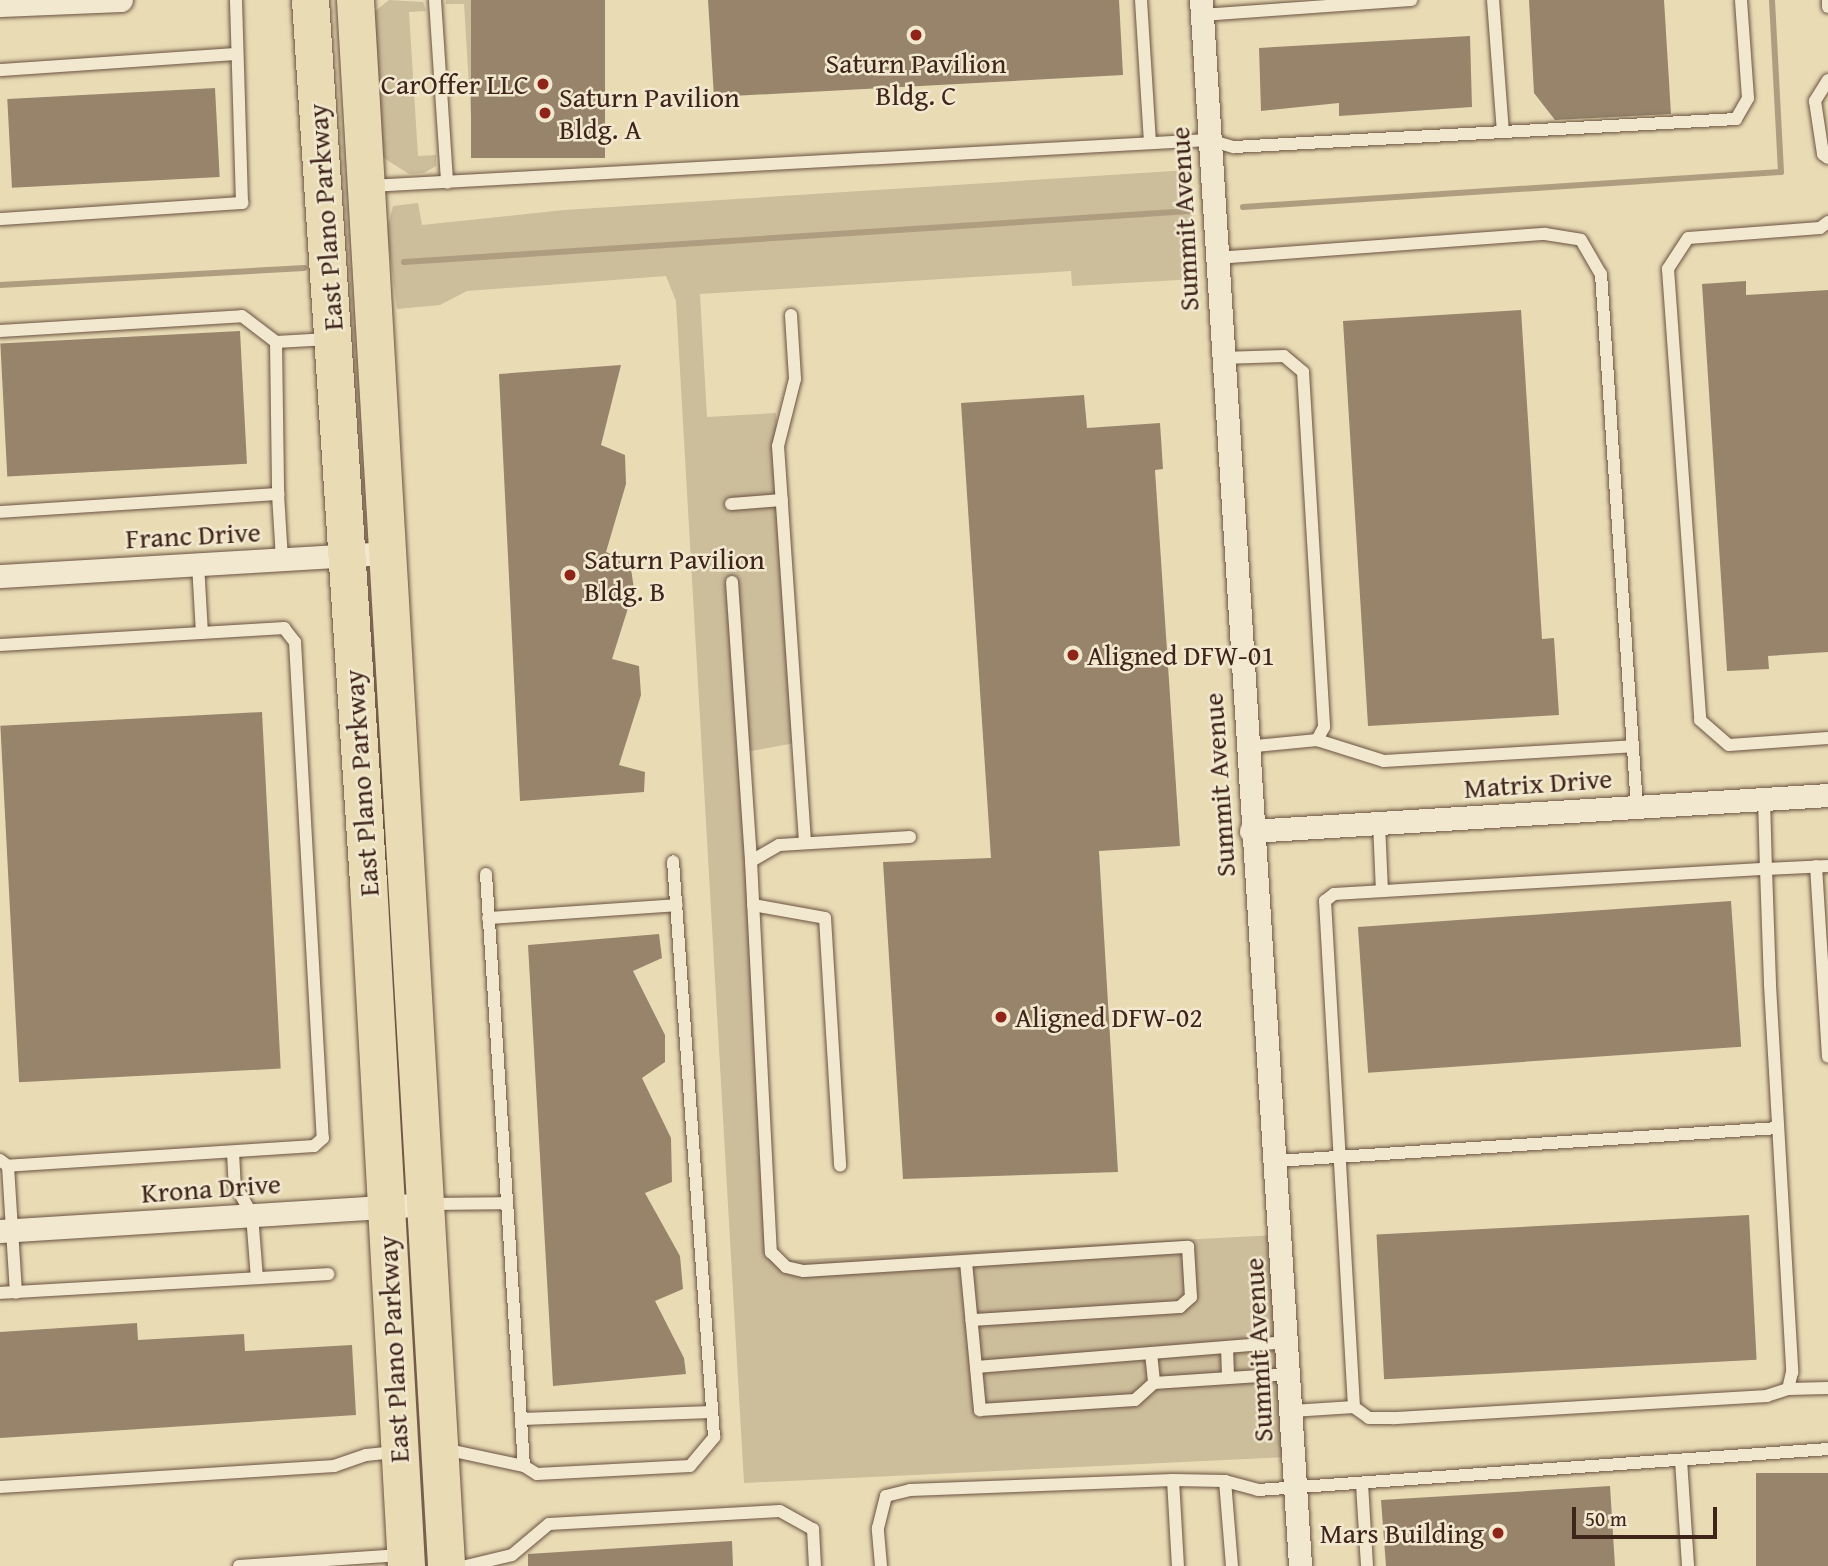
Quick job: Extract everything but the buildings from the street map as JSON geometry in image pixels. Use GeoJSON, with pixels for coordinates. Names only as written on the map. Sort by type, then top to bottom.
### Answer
{"type":"FeatureCollection","features":[{"type":"Feature","properties":{"kind":"main road","name":"East Plano Parkway"},"geometry":{"type":"LineString","coordinates":[[310,0],[368,882],[406,1560]]}},
{"type":"Feature","properties":{"kind":"main road","name":"East Plano Parkway"},"geometry":{"type":"LineString","coordinates":[[355,0],[409,879],[446,1566]]}},
{"type":"Feature","properties":{"kind":"main road"},"geometry":{"type":"LineString","coordinates":[[329,263],[372,260]]}},
{"type":"Feature","properties":{"kind":"main road"},"geometry":{"type":"LineString","coordinates":[[368,882],[409,879]]}},
{"type":"Feature","properties":{"kind":"main road"},"geometry":{"type":"LineString","coordinates":[[399,1452],[440,1449]]}},
{"type":"Feature","properties":{"kind":"street"},"geometry":{"type":"LineString","coordinates":[[0,5],[121,0]]}},
{"type":"Feature","properties":{"kind":"street","name":"Summit Avenue"},"geometry":{"type":"LineString","coordinates":[[1201,7],[1245,747],[1276,1161],[1300,1566]]}},
{"type":"Feature","properties":{"kind":"street","name":"Franc Drive"},"geometry":{"type":"LineString","coordinates":[[0,576],[390,553]]}},
{"type":"Feature","properties":{"kind":"street","name":"Matrix Drive"},"geometry":{"type":"LineString","coordinates":[[1251,831],[1828,794]]}},
{"type":"Feature","properties":{"kind":"street","name":"Krona Drive"},"geometry":{"type":"LineString","coordinates":[[6,1231],[426,1204]]}},
{"type":"Feature","properties":{"kind":"lane"},"geometry":{"type":"LineString","coordinates":[[0,219],[242,203],[236,0]]}},
{"type":"Feature","properties":{"kind":"lane"},"geometry":{"type":"LineString","coordinates":[[435,0],[447,183]]}},
{"type":"Feature","properties":{"kind":"lane"},"geometry":{"type":"LineString","coordinates":[[1142,0],[1150,143]]}},
{"type":"Feature","properties":{"kind":"lane"},"geometry":{"type":"LineString","coordinates":[[1201,7],[1411,0]]}},
{"type":"Feature","properties":{"kind":"lane"},"geometry":{"type":"LineString","coordinates":[[1493,0],[1503,132]]}},
{"type":"Feature","properties":{"kind":"lane"},"geometry":{"type":"LineString","coordinates":[[367,186],[1209,140],[1234,147],[1736,119],[1748,98],[1741,0]]}},
{"type":"Feature","properties":{"kind":"lane"},"geometry":{"type":"LineString","coordinates":[[1828,0],[1828,8]]}},
{"type":"Feature","properties":{"kind":"lane"},"geometry":{"type":"LineString","coordinates":[[0,70],[236,54]]}},
{"type":"Feature","properties":{"kind":"lane"},"geometry":{"type":"LineString","coordinates":[[1828,80],[1815,101],[1823,154],[1828,158]]}},
{"type":"Feature","properties":{"kind":"lane"},"geometry":{"type":"LineString","coordinates":[[1828,222],[1820,228],[1688,238],[1668,269],[1700,720],[1729,745],[1828,738]]}},
{"type":"Feature","properties":{"kind":"lane"},"geometry":{"type":"LineString","coordinates":[[1216,258],[1545,234],[1581,240],[1601,274],[1637,807]]}},
{"type":"Feature","properties":{"kind":"lane"},"geometry":{"type":"LineString","coordinates":[[791,315],[795,379],[778,446],[805,842]]}},
{"type":"Feature","properties":{"kind":"lane"},"geometry":{"type":"LineString","coordinates":[[0,331],[242,316],[276,342],[333,338]]}},
{"type":"Feature","properties":{"kind":"lane"},"geometry":{"type":"LineString","coordinates":[[276,342],[278,494],[282,559]]}},
{"type":"Feature","properties":{"kind":"lane"},"geometry":{"type":"LineString","coordinates":[[1222,358],[1284,356],[1303,372],[1324,727],[1317,740]]}},
{"type":"Feature","properties":{"kind":"lane"},"geometry":{"type":"LineString","coordinates":[[0,512],[278,494]]}},
{"type":"Feature","properties":{"kind":"lane"},"geometry":{"type":"LineString","coordinates":[[731,504],[782,500]]}},
{"type":"Feature","properties":{"kind":"lane"},"geometry":{"type":"LineString","coordinates":[[198,564],[202,633]]}},
{"type":"Feature","properties":{"kind":"lane"},"geometry":{"type":"LineString","coordinates":[[732,582],[751,861],[771,1252],[786,1267],[804,1271],[1188,1247],[1191,1297],[1180,1307],[971,1320]]}},
{"type":"Feature","properties":{"kind":"lane"},"geometry":{"type":"LineString","coordinates":[[0,645],[284,628],[295,642],[323,1138],[314,1146],[4,1163],[6,1231],[16,1293]]}},
{"type":"Feature","properties":{"kind":"lane"},"geometry":{"type":"LineString","coordinates":[[1245,747],[1317,740],[1384,761],[1633,746]]}},
{"type":"Feature","properties":{"kind":"lane"},"geometry":{"type":"LineString","coordinates":[[1764,799],[1791,1372],[1787,1389]]}},
{"type":"Feature","properties":{"kind":"lane"},"geometry":{"type":"LineString","coordinates":[[1379,823],[1382,891]]}},
{"type":"Feature","properties":{"kind":"lane"},"geometry":{"type":"LineString","coordinates":[[751,861],[779,845],[910,837]]}},
{"type":"Feature","properties":{"kind":"lane"},"geometry":{"type":"LineString","coordinates":[[440,1449],[524,1466],[537,1474],[690,1466],[714,1437],[674,861]]}},
{"type":"Feature","properties":{"kind":"lane"},"geometry":{"type":"LineString","coordinates":[[1354,1407],[1325,901],[1335,894],[1822,866],[1828,1057]]}},
{"type":"Feature","properties":{"kind":"lane"},"geometry":{"type":"LineString","coordinates":[[486,874],[524,1466]]}},
{"type":"Feature","properties":{"kind":"lane"},"geometry":{"type":"LineString","coordinates":[[488,918],[677,905]]}},
{"type":"Feature","properties":{"kind":"lane"},"geometry":{"type":"LineString","coordinates":[[753,905],[825,918],[840,1166]]}},
{"type":"Feature","properties":{"kind":"lane"},"geometry":{"type":"LineString","coordinates":[[1276,1161],[1778,1128]]}},
{"type":"Feature","properties":{"kind":"lane"},"geometry":{"type":"LineString","coordinates":[[233,1152],[235,1185],[253,1215],[257,1278]]}},
{"type":"Feature","properties":{"kind":"lane"},"geometry":{"type":"LineString","coordinates":[[426,1204],[507,1203]]}},
{"type":"Feature","properties":{"kind":"lane"},"geometry":{"type":"LineString","coordinates":[[966,1262],[980,1410],[1135,1400],[1154,1383],[1290,1374]]}},
{"type":"Feature","properties":{"kind":"lane"},"geometry":{"type":"LineString","coordinates":[[0,1293],[328,1274]]}},
{"type":"Feature","properties":{"kind":"lane"},"geometry":{"type":"LineString","coordinates":[[976,1367],[1288,1342]]}},
{"type":"Feature","properties":{"kind":"lane"},"geometry":{"type":"LineString","coordinates":[[1227,1347],[1228,1378]]}},
{"type":"Feature","properties":{"kind":"lane"},"geometry":{"type":"LineString","coordinates":[[1151,1353],[1154,1383]]}},
{"type":"Feature","properties":{"kind":"lane"},"geometry":{"type":"LineString","coordinates":[[1292,1411],[1354,1407],[1369,1418],[1394,1418],[1767,1396],[1787,1389],[1828,1388]]}},
{"type":"Feature","properties":{"kind":"lane"},"geometry":{"type":"LineString","coordinates":[[521,1419],[712,1412]]}},
{"type":"Feature","properties":{"kind":"lane"},"geometry":{"type":"LineString","coordinates":[[881,1566],[878,1528],[886,1496],[910,1490],[1173,1480],[1225,1481],[1258,1490],[1828,1449]]}},
{"type":"Feature","properties":{"kind":"lane"},"geometry":{"type":"LineString","coordinates":[[0,1487],[334,1466],[366,1455],[399,1452]]}},
{"type":"Feature","properties":{"kind":"lane"},"geometry":{"type":"LineString","coordinates":[[1681,1460],[1688,1566]]}},
{"type":"Feature","properties":{"kind":"lane"},"geometry":{"type":"LineString","coordinates":[[1173,1480],[1178,1566]]}},
{"type":"Feature","properties":{"kind":"lane"},"geometry":{"type":"LineString","coordinates":[[1225,1481],[1231,1566]]}},
{"type":"Feature","properties":{"kind":"lane"},"geometry":{"type":"LineString","coordinates":[[1362,1484],[1367,1566]]}},
{"type":"Feature","properties":{"kind":"lane"},"geometry":{"type":"LineString","coordinates":[[466,1566],[512,1560],[549,1524],[780,1511],[813,1529],[815,1566]]}},
{"type":"Feature","properties":{"kind":"lane"},"geometry":{"type":"LineString","coordinates":[[239,1566],[406,1560]]}},
{"type":"Feature","properties":{"kind":"shaded area"},"geometry":{"type":"Polygon","coordinates":[[[389,0],[423,2],[426,11],[409,12],[418,156],[436,155],[436,166],[424,173],[409,174],[379,155],[373,23],[374,12],[389,0]]]}},
{"type":"Feature","properties":{"kind":"shaded area"},"geometry":{"type":"Polygon","coordinates":[[[446,0],[471,0],[480,151],[473,151],[464,4],[446,4],[446,0]]]}},
{"type":"Feature","properties":{"kind":"shaded area"},"geometry":{"type":"Polygon","coordinates":[[[1189,170],[1196,279],[1072,286],[1071,271],[700,294],[707,417],[776,413],[795,743],[746,752],[772,1261],[1275,1235],[1287,1457],[744,1483],[676,301],[666,276],[467,291],[440,305],[397,309],[387,230],[393,206],[418,203],[422,225],[564,210],[1189,170]]]}},
{"type":"Feature","properties":{"kind":"waterway"},"geometry":{"type":"LineString","coordinates":[[1243,207],[1781,172],[1772,0]]}},
{"type":"Feature","properties":{"kind":"waterway"},"geometry":{"type":"LineString","coordinates":[[404,262],[1190,211]]}},
{"type":"Feature","properties":{"kind":"waterway"},"geometry":{"type":"LineString","coordinates":[[0,285],[305,268]]}},
{"type":"Feature","properties":{"kind":"place","name":"Saturn Pavilion Bldg. C"},"geometry":{"type":"Point","coordinates":[916,35]}},
{"type":"Feature","properties":{"kind":"place","name":"CarOffer LLC"},"geometry":{"type":"Point","coordinates":[543,84]}},
{"type":"Feature","properties":{"kind":"place","name":"Saturn Pavilion Bldg. A"},"geometry":{"type":"Point","coordinates":[545,113]}},
{"type":"Feature","properties":{"kind":"place","name":"Saturn Pavilion Bldg. B"},"geometry":{"type":"Point","coordinates":[570,575]}},
{"type":"Feature","properties":{"kind":"place","name":"Aligned DFW-01"},"geometry":{"type":"Point","coordinates":[1073,655]}},
{"type":"Feature","properties":{"kind":"place","name":"Aligned DFW-02"},"geometry":{"type":"Point","coordinates":[1001,1017]}},
{"type":"Feature","properties":{"kind":"place","name":"Mars Building"},"geometry":{"type":"Point","coordinates":[1498,1533]}}]}
